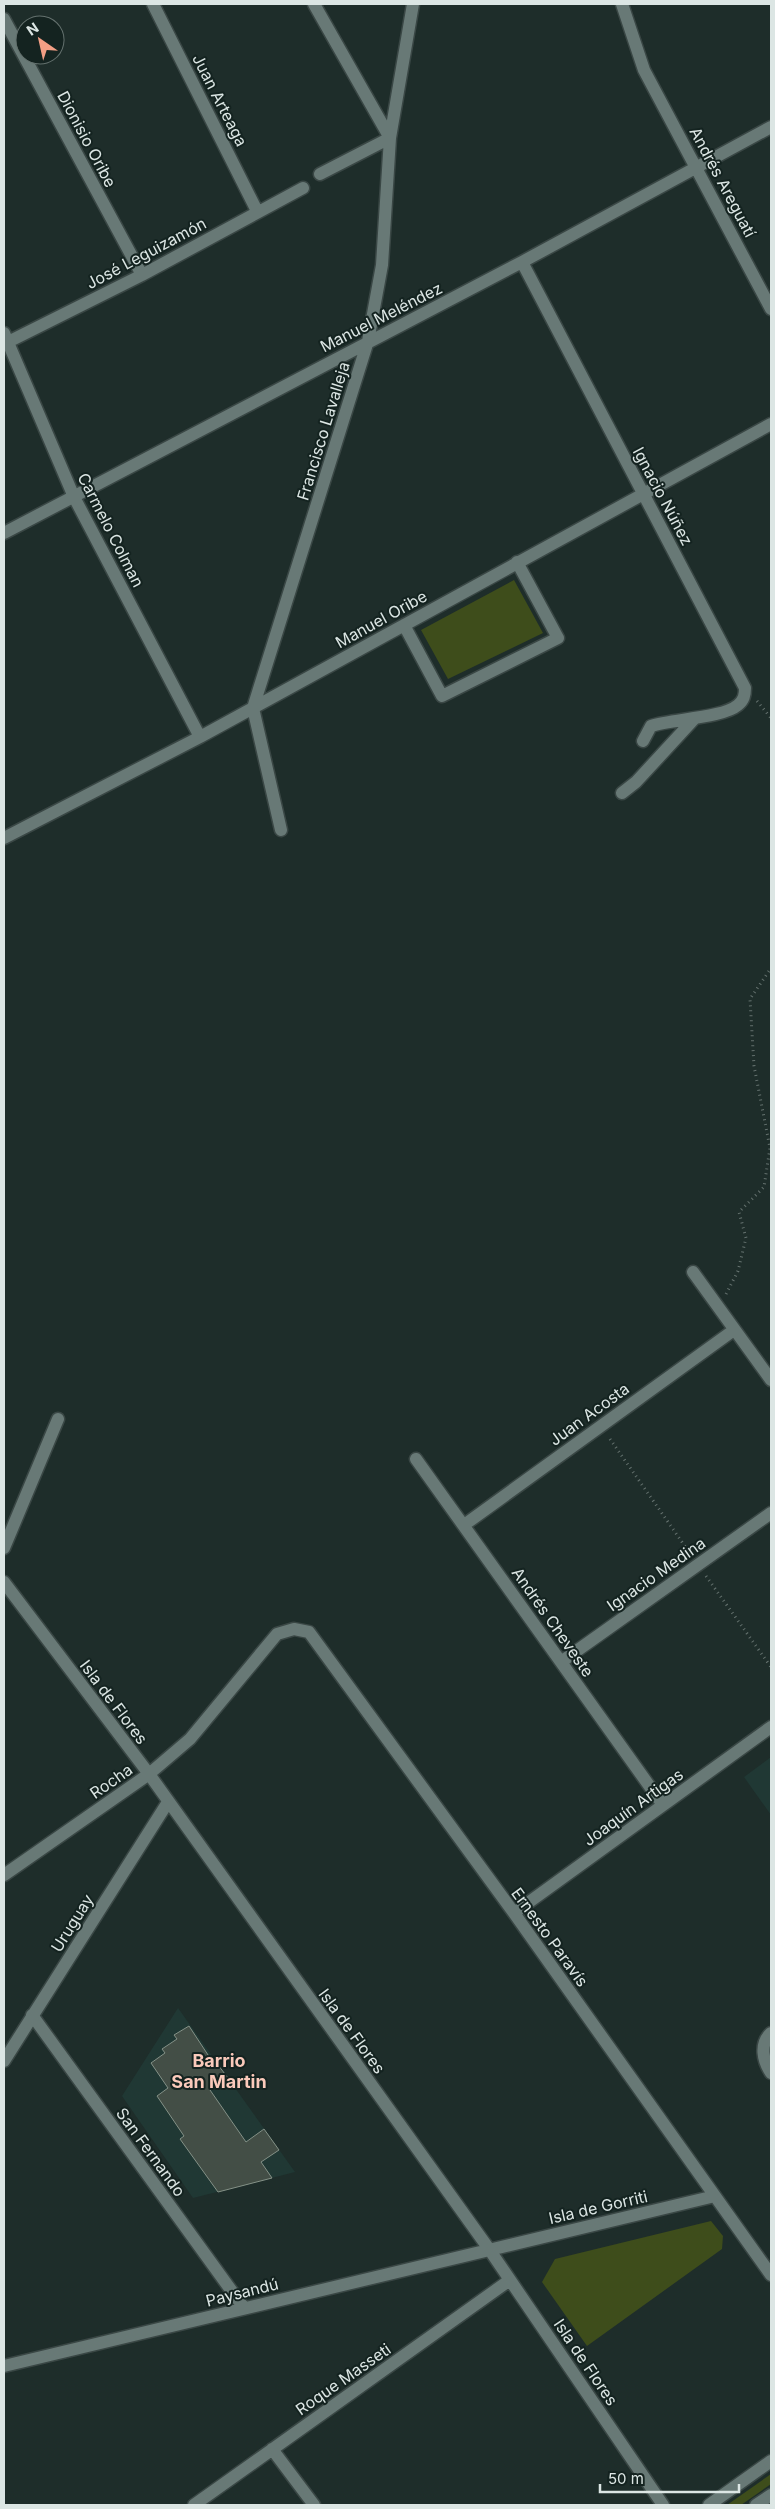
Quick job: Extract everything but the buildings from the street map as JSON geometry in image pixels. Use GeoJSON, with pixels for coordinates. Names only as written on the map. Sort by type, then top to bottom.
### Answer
{"type":"FeatureCollection","features":[{"type":"Feature","properties":{"kind":"street","name":"Juan Arteaga"},"geometry":{"type":"LineString","coordinates":[[153,4],[258,211]]}},
{"type":"Feature","properties":{"kind":"street"},"geometry":{"type":"LineString","coordinates":[[314,4],[390,138],[320,174]]}},
{"type":"Feature","properties":{"kind":"street","name":"Francisco Lavalleja"},"geometry":{"type":"LineString","coordinates":[[253,708],[368,341],[382,265],[390,138],[398,83],[414,4]]}},
{"type":"Feature","properties":{"kind":"street","name":"Andrés Areguatí"},"geometry":{"type":"LineString","coordinates":[[622,4],[644,70],[771,309]]}},
{"type":"Feature","properties":{"kind":"street","name":"Dionisio Oribe"},"geometry":{"type":"LineString","coordinates":[[4,19],[142,275]]}},
{"type":"Feature","properties":{"kind":"street","name":"Manuel Meléndez"},"geometry":{"type":"LineString","coordinates":[[4,533],[522,262],[771,127]]}},
{"type":"Feature","properties":{"kind":"street","name":"José Leguizamón"},"geometry":{"type":"LineString","coordinates":[[5,340],[142,275],[303,188]]}},
{"type":"Feature","properties":{"kind":"street","name":"Ignacio Núñez"},"geometry":{"type":"LineString","coordinates":[[522,262],[745,688],[745,697],[737,706],[696,718]]}},
{"type":"Feature","properties":{"kind":"street","name":"Carmelo Colman"},"geometry":{"type":"LineString","coordinates":[[5,340],[74,497],[200,737]]}},
{"type":"Feature","properties":{"kind":"street","name":"Manuel Oribe"},"geometry":{"type":"LineString","coordinates":[[4,838],[200,737],[771,424]]}},
{"type":"Feature","properties":{"kind":"street"},"geometry":{"type":"LineString","coordinates":[[404,625],[442,696],[558,638],[517,562]]}},
{"type":"Feature","properties":{"kind":"street"},"geometry":{"type":"LineString","coordinates":[[253,708],[281,830]]}},
{"type":"Feature","properties":{"kind":"street"},"geometry":{"type":"LineString","coordinates":[[643,741],[651,726],[667,721],[696,718]]}},
{"type":"Feature","properties":{"kind":"street"},"geometry":{"type":"LineString","coordinates":[[622,793],[636,782],[696,718]]}},
{"type":"Feature","properties":{"kind":"street"},"geometry":{"type":"LineString","coordinates":[[693,1272],[771,1380]]}},
{"type":"Feature","properties":{"kind":"street","name":"Juan Acosta"},"geometry":{"type":"LineString","coordinates":[[464,1525],[734,1330]]}},
{"type":"Feature","properties":{"kind":"street"},"geometry":{"type":"LineString","coordinates":[[4,1548],[58,1419]]}},
{"type":"Feature","properties":{"kind":"street","name":"Andrés Cheveste"},"geometry":{"type":"LineString","coordinates":[[416,1459],[663,1805]]}},
{"type":"Feature","properties":{"kind":"street","name":"Ignacio Medina"},"geometry":{"type":"LineString","coordinates":[[561,1662],[771,1512]]}},
{"type":"Feature","properties":{"kind":"street","name":"Isla de Flores"},"geometry":{"type":"LineString","coordinates":[[4,1582],[149,1774],[510,2280],[664,2505]]}},
{"type":"Feature","properties":{"kind":"street","name":"Ernesto Paravís"},"geometry":{"type":"LineString","coordinates":[[224,1700],[270,1640],[277,1634],[294,1629],[309,1632],[514,1913],[771,2276]]}},
{"type":"Feature","properties":{"kind":"street","name":"Rocha"},"geometry":{"type":"LineString","coordinates":[[4,1875],[149,1774],[190,1739],[224,1700]]}},
{"type":"Feature","properties":{"kind":"street","name":"Joaquín Artigas"},"geometry":{"type":"LineString","coordinates":[[514,1913],[771,1727]]}},
{"type":"Feature","properties":{"kind":"street","name":"Uruguay"},"geometry":{"type":"LineString","coordinates":[[4,2061],[168,1802]]}},
{"type":"Feature","properties":{"kind":"street","name":"San Fernando"},"geometry":{"type":"LineString","coordinates":[[32,2015],[244,2308]]}},
{"type":"Feature","properties":{"kind":"street"},"geometry":{"type":"LineString","coordinates":[[771,2033],[763,2049],[764,2063],[771,2073]]}},
{"type":"Feature","properties":{"kind":"street","name":"Isla de Gorriti"},"geometry":{"type":"LineString","coordinates":[[488,2249],[715,2196]]}},
{"type":"Feature","properties":{"kind":"street","name":"Paysandú"},"geometry":{"type":"LineString","coordinates":[[4,2366],[488,2249]]}},
{"type":"Feature","properties":{"kind":"street","name":"Roque Masseti"},"geometry":{"type":"LineString","coordinates":[[194,2505],[510,2280]]}},
{"type":"Feature","properties":{"kind":"street"},"geometry":{"type":"LineString","coordinates":[[272,2449],[314,2505]]}},
{"type":"Feature","properties":{"kind":"street"},"geometry":{"type":"LineString","coordinates":[[709,2505],[771,2460]]}},
{"type":"Feature","properties":{"kind":"street"},"geometry":{"type":"LineString","coordinates":[[756,2505],[771,2494]]}},
{"type":"Feature","properties":{"kind":"path"},"geometry":{"type":"LineString","coordinates":[[719,1308],[738,1272],[746,1238],[739,1212],[764,1187],[770,1148],[754,1066],[750,999],[771,968]]}},
{"type":"Feature","properties":{"kind":"path"},"geometry":{"type":"LineString","coordinates":[[766,1169],[771,1164]]}},
{"type":"Feature","properties":{"kind":"path"},"geometry":{"type":"LineString","coordinates":[[601,1426],[771,1667]]}},
{"type":"Feature","properties":{"kind":"shaded area"},"geometry":{"type":"Polygon","coordinates":[[[771,1757],[771,1815],[744,1777],[771,1757]]]}},
{"type":"Feature","properties":{"kind":"shaded area"},"geometry":{"type":"Polygon","coordinates":[[[178,2008],[295,2172],[193,2198],[122,2096],[178,2008]]]}},
{"type":"Feature","properties":{"kind":"green space"},"geometry":{"type":"Polygon","coordinates":[[[514,580],[543,633],[448,679],[421,630],[514,580]]]}},
{"type":"Feature","properties":{"kind":"green space"},"geometry":{"type":"Polygon","coordinates":[[[711,2221],[723,2236],[722,2249],[587,2346],[542,2282],[555,2259],[711,2221]]]}},
{"type":"Feature","properties":{"kind":"green space"},"geometry":{"type":"Polygon","coordinates":[[[771,2474],[771,2484],[741,2505],[727,2505],[771,2474]]]}},
{"type":"Feature","properties":{"kind":"district","name":"Barrio San Martin"},"geometry":{"type":"Point","coordinates":[219,2071]}}]}
